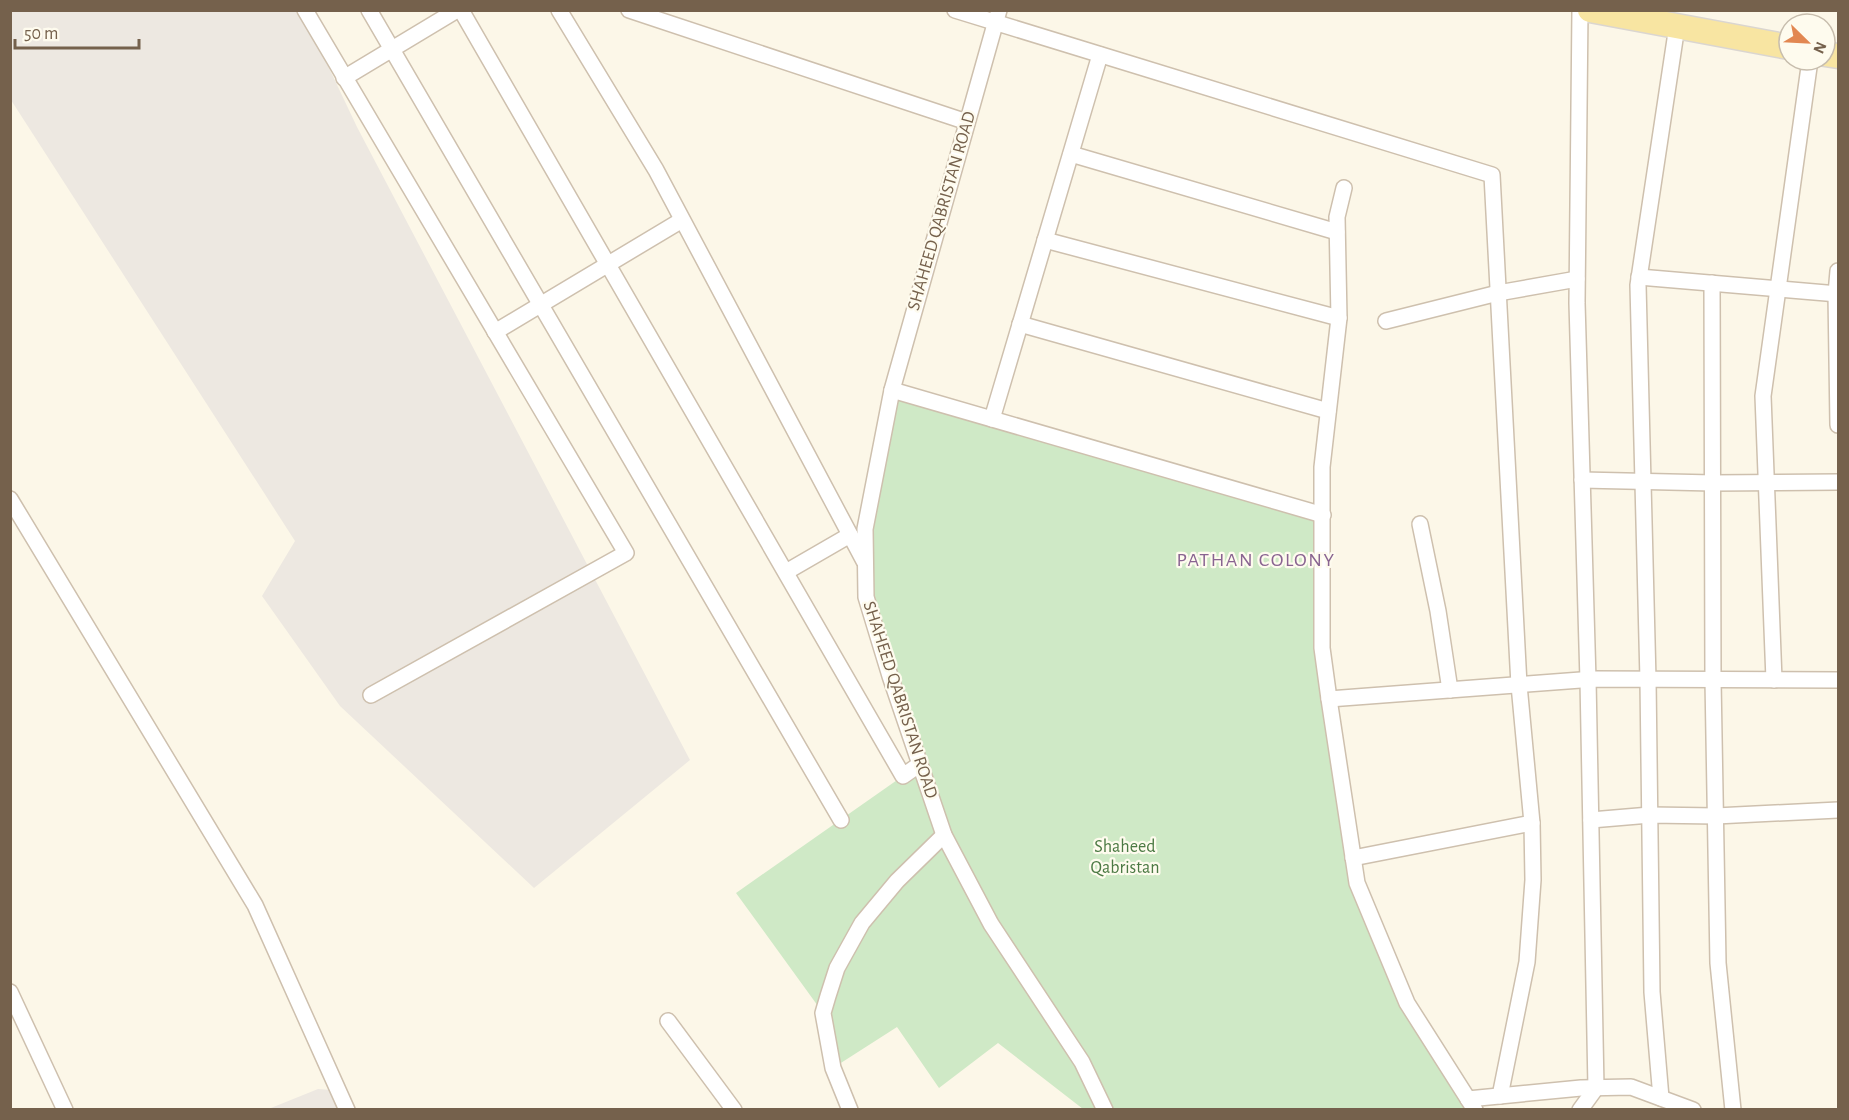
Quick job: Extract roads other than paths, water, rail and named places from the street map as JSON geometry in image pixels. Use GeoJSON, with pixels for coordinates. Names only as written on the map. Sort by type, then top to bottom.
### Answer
{"type":"FeatureCollection","features":[{"type":"Feature","properties":{"kind":"main road"},"geometry":{"type":"LineString","coordinates":[[1590,10],[1777,45]]}},
{"type":"Feature","properties":{"kind":"street"},"geometry":{"type":"LineString","coordinates":[[305,10],[626,553],[371,695]]}},
{"type":"Feature","properties":{"kind":"street"},"geometry":{"type":"LineString","coordinates":[[369,10],[841,820]]}},
{"type":"Feature","properties":{"kind":"street"},"geometry":{"type":"LineString","coordinates":[[344,78],[459,10],[903,776],[920,764]]}},
{"type":"Feature","properties":{"kind":"street"},"geometry":{"type":"LineString","coordinates":[[559,10],[656,170],[866,563]]}},
{"type":"Feature","properties":{"kind":"street"},"geometry":{"type":"LineString","coordinates":[[629,10],[967,122]]}},
{"type":"Feature","properties":{"kind":"street"},"geometry":{"type":"LineString","coordinates":[[955,10],[997,17],[1100,56],[1492,175],[1519,685],[1532,823],[1533,880],[1527,962],[1500,1096]]}},
{"type":"Feature","properties":{"kind":"street"},"geometry":{"type":"LineString","coordinates":[[1580,10],[1577,279],[1596,1088],[1580,1110]]}},
{"type":"Feature","properties":{"kind":"street","name":"SHAHEED QABRISTAN ROAD"},"geometry":{"type":"LineString","coordinates":[[997,17],[892,390],[865,529],[866,597],[944,835],[991,924],[1082,1062],[1106,1110]]}},
{"type":"Feature","properties":{"kind":"street"},"geometry":{"type":"LineString","coordinates":[[1661,1098],[1652,992],[1640,277],[1677,26]]}},
{"type":"Feature","properties":{"kind":"street"},"geometry":{"type":"LineString","coordinates":[[992,419],[1100,56]]}},
{"type":"Feature","properties":{"kind":"street"},"geometry":{"type":"LineString","coordinates":[[1774,680],[1763,396],[1808,72]]}},
{"type":"Feature","properties":{"kind":"street"},"geometry":{"type":"LineString","coordinates":[[1071,154],[1337,232]]}},
{"type":"Feature","properties":{"kind":"street"},"geometry":{"type":"LineString","coordinates":[[1344,188],[1337,217],[1339,318],[1323,467],[1322,648],[1357,883],[1407,1003],[1472,1104],[1500,1096],[1632,1087],[1694,1110]]}},
{"type":"Feature","properties":{"kind":"street"},"geometry":{"type":"LineString","coordinates":[[495,332],[682,220]]}},
{"type":"Feature","properties":{"kind":"street"},"geometry":{"type":"LineString","coordinates":[[1045,240],[1339,318]]}},
{"type":"Feature","properties":{"kind":"street"},"geometry":{"type":"LineString","coordinates":[[1839,271],[1837,294],[1839,425]]}},
{"type":"Feature","properties":{"kind":"street"},"geometry":{"type":"LineString","coordinates":[[1640,277],[1837,294]]}},
{"type":"Feature","properties":{"kind":"street"},"geometry":{"type":"LineString","coordinates":[[1386,321],[1498,293],[1577,279]]}},
{"type":"Feature","properties":{"kind":"street"},"geometry":{"type":"LineString","coordinates":[[1713,283],[1713,680],[1718,963],[1733,1110]]}},
{"type":"Feature","properties":{"kind":"street"},"geometry":{"type":"LineString","coordinates":[[1020,324],[1328,411]]}},
{"type":"Feature","properties":{"kind":"street"},"geometry":{"type":"LineString","coordinates":[[892,390],[1323,515]]}},
{"type":"Feature","properties":{"kind":"street"},"geometry":{"type":"LineString","coordinates":[[1582,480],[1713,483],[1839,482]]}},
{"type":"Feature","properties":{"kind":"street"},"geometry":{"type":"LineString","coordinates":[[10,499],[255,905],[347,1110]]}},
{"type":"Feature","properties":{"kind":"street"},"geometry":{"type":"LineString","coordinates":[[1420,524],[1438,611],[1450,690]]}},
{"type":"Feature","properties":{"kind":"street"},"geometry":{"type":"LineString","coordinates":[[786,572],[850,535]]}},
{"type":"Feature","properties":{"kind":"street"},"geometry":{"type":"LineString","coordinates":[[1329,699],[1588,680],[1839,680]]}},
{"type":"Feature","properties":{"kind":"street"},"geometry":{"type":"LineString","coordinates":[[1591,820],[1650,815],[1716,816],[1839,810]]}},
{"type":"Feature","properties":{"kind":"street"},"geometry":{"type":"LineString","coordinates":[[1353,858],[1532,823]]}},
{"type":"Feature","properties":{"kind":"street"},"geometry":{"type":"LineString","coordinates":[[850,1110],[833,1068],[823,1013],[837,968],[862,923],[897,881],[944,835]]}},
{"type":"Feature","properties":{"kind":"street"},"geometry":{"type":"LineString","coordinates":[[10,992],[65,1110]]}},
{"type":"Feature","properties":{"kind":"street"},"geometry":{"type":"LineString","coordinates":[[668,1021],[734,1110]]}},
{"type":"Feature","properties":{"kind":"district","name":"PATHAN COLONY"},"geometry":{"type":"Point","coordinates":[1256,560]}},
{"type":"Feature","properties":{"kind":"park label","name":"Shaheed Qabristan"},"geometry":{"type":"Point","coordinates":[1125,857]}}]}
